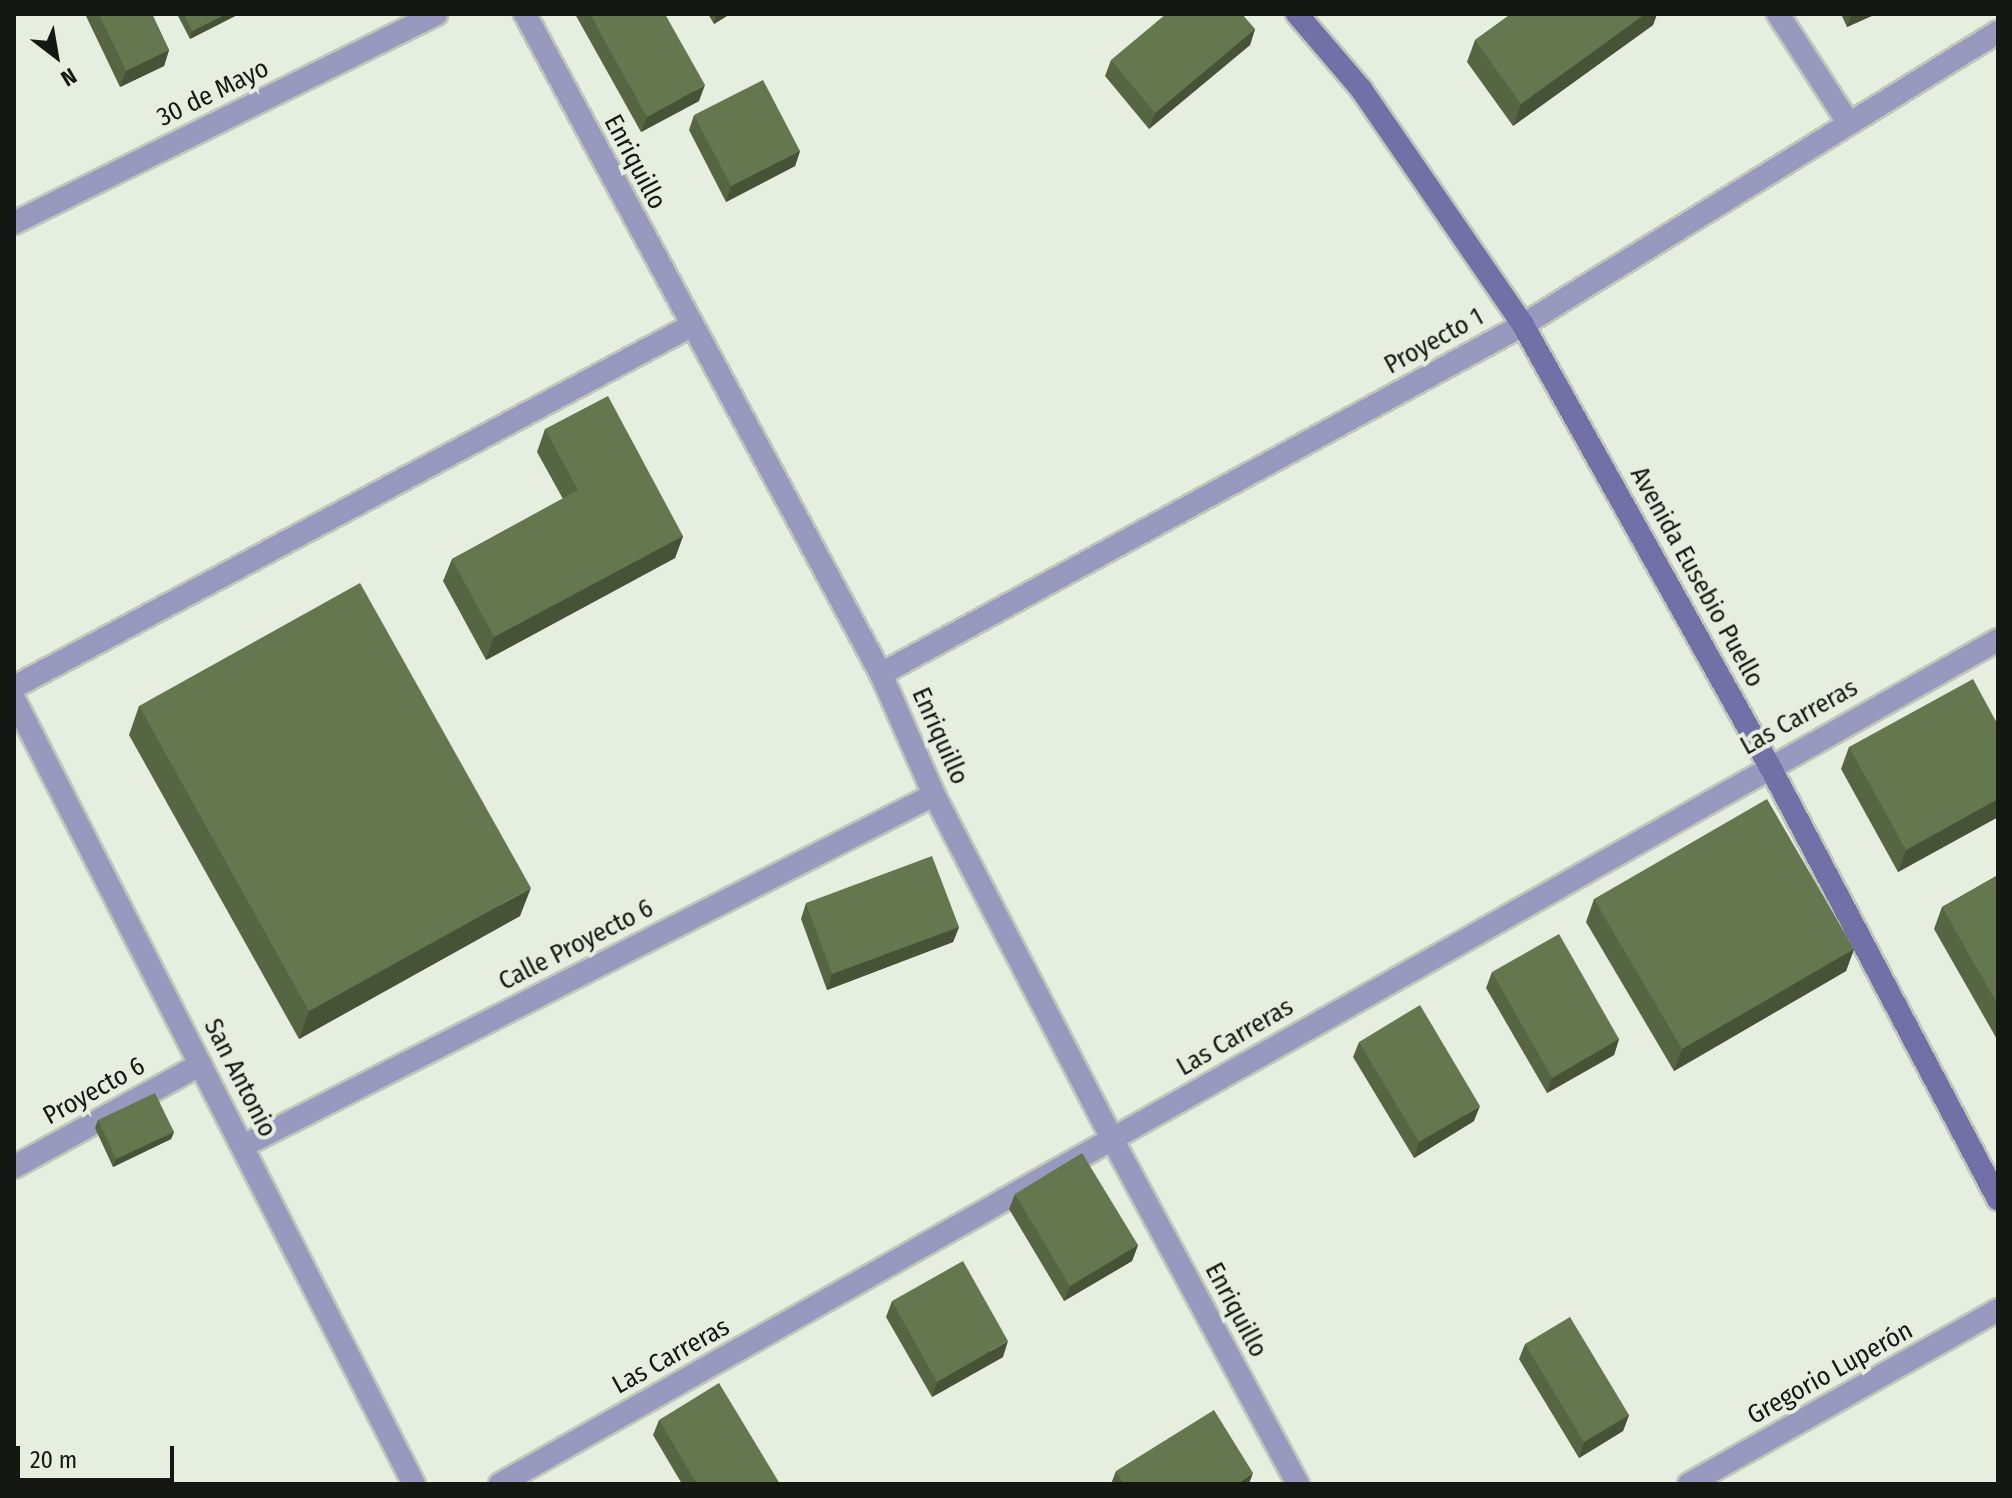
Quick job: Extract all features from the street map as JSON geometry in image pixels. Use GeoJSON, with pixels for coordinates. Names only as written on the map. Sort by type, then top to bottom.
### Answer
{"type":"FeatureCollection","features":[{"type":"Feature","properties":{"kind":"main road","name":"Avenida Eusebio Puello"},"geometry":{"type":"LineString","coordinates":[[1297,14],[1361,89],[1523,325],[1769,765],[1998,1199]]}},
{"type":"Feature","properties":{"kind":"street","name":"30 de Mayo"},"geometry":{"type":"LineString","coordinates":[[14,223],[436,14]]}},
{"type":"Feature","properties":{"kind":"street","name":"Enriquillo"},"geometry":{"type":"LineString","coordinates":[[525,14],[881,674],[934,795],[1112,1139],[1298,1484]]}},
{"type":"Feature","properties":{"kind":"street"},"geometry":{"type":"LineString","coordinates":[[1778,14],[1848,122]]}},
{"type":"Feature","properties":{"kind":"street","name":"Proyecto 1"},"geometry":{"type":"LineString","coordinates":[[881,674],[1523,325],[1998,32]]}},
{"type":"Feature","properties":{"kind":"street"},"geometry":{"type":"LineString","coordinates":[[14,687],[691,326]]}},
{"type":"Feature","properties":{"kind":"street","name":"Las Carreras"},"geometry":{"type":"LineString","coordinates":[[500,1484],[1769,765],[1998,640]]}},
{"type":"Feature","properties":{"kind":"street","name":"San Antonio"},"geometry":{"type":"LineString","coordinates":[[14,699],[414,1484]]}},
{"type":"Feature","properties":{"kind":"street","name":"Calle Proyecto 6"},"geometry":{"type":"LineString","coordinates":[[243,1146],[934,795]]}},
{"type":"Feature","properties":{"kind":"street","name":"Proyecto 6"},"geometry":{"type":"LineString","coordinates":[[14,1167],[201,1064]]}},
{"type":"Feature","properties":{"kind":"street","name":"Gregorio Luperón"},"geometry":{"type":"LineString","coordinates":[[1689,1484],[1998,1310]]}},
{"type":"Feature","properties":{"kind":"building"},"geometry":{"type":"Polygon","coordinates":[[[99,14],[152,14],[169,50],[126,71],[99,14]]]}},
{"type":"Feature","properties":{"kind":"building"},"geometry":{"type":"Polygon","coordinates":[[[184,14],[226,14],[192,31],[184,14]]]}},
{"type":"Feature","properties":{"kind":"building"},"geometry":{"type":"Polygon","coordinates":[[[590,14],[665,14],[705,85],[647,117],[590,14]]]}},
{"type":"Feature","properties":{"kind":"building"},"geometry":{"type":"Polygon","coordinates":[[[1166,14],[1242,14],[1255,29],[1155,113],[1111,60],[1166,14]]]}},
{"type":"Feature","properties":{"kind":"building"},"geometry":{"type":"Polygon","coordinates":[[[1511,14],[1645,14],[1521,104],[1475,40],[1511,14]]]}},
{"type":"Feature","properties":{"kind":"building"},"geometry":{"type":"Polygon","coordinates":[[[763,80],[800,151],[731,186],[694,115],[763,80]]]}},
{"type":"Feature","properties":{"kind":"building"},"geometry":{"type":"Polygon","coordinates":[[[608,396],[683,536],[494,637],[452,559],[578,490],[545,429],[608,396]]]}},
{"type":"Feature","properties":{"kind":"building"},"geometry":{"type":"Polygon","coordinates":[[[360,583],[531,888],[309,1011],[139,706],[360,583]]]}},
{"type":"Feature","properties":{"kind":"building"},"geometry":{"type":"Polygon","coordinates":[[[1973,679],[1998,725],[1998,799],[1906,850],[1849,747],[1973,679]]]}},
{"type":"Feature","properties":{"kind":"building"},"geometry":{"type":"Polygon","coordinates":[[[1767,799],[1854,949],[1682,1049],[1594,899],[1767,799]]]}},
{"type":"Feature","properties":{"kind":"building"},"geometry":{"type":"Polygon","coordinates":[[[932,856],[959,927],[832,974],[806,903],[932,856]]]}},
{"type":"Feature","properties":{"kind":"building"},"geometry":{"type":"Polygon","coordinates":[[[1998,875],[1998,1005],[1942,907],[1998,875]]]}},
{"type":"Feature","properties":{"kind":"building"},"geometry":{"type":"Polygon","coordinates":[[[1559,934],[1619,1039],[1552,1078],[1492,972],[1559,934]]]}},
{"type":"Feature","properties":{"kind":"building"},"geometry":{"type":"Polygon","coordinates":[[[1420,1005],[1480,1106],[1419,1142],[1359,1042],[1420,1005]]]}},
{"type":"Feature","properties":{"kind":"building"},"geometry":{"type":"Polygon","coordinates":[[[155,1093],[174,1132],[116,1159],[98,1120],[155,1093]]]}},
{"type":"Feature","properties":{"kind":"building"},"geometry":{"type":"Polygon","coordinates":[[[1082,1153],[1138,1245],[1070,1286],[1015,1194],[1082,1153]]]}},
{"type":"Feature","properties":{"kind":"building"},"geometry":{"type":"Polygon","coordinates":[[[963,1261],[1008,1341],[937,1382],[892,1301],[963,1261]]]}},
{"type":"Feature","properties":{"kind":"building"},"geometry":{"type":"Polygon","coordinates":[[[1570,1317],[1629,1415],[1584,1442],[1525,1344],[1570,1317]]]}},
{"type":"Feature","properties":{"kind":"building"},"geometry":{"type":"Polygon","coordinates":[[[719,1383],[780,1484],[697,1484],[659,1420],[719,1383]]]}},
{"type":"Feature","properties":{"kind":"building"},"geometry":{"type":"Polygon","coordinates":[[[1214,1410],[1253,1473],[1236,1484],[1124,1484],[1116,1471],[1214,1410]]]}}]}
